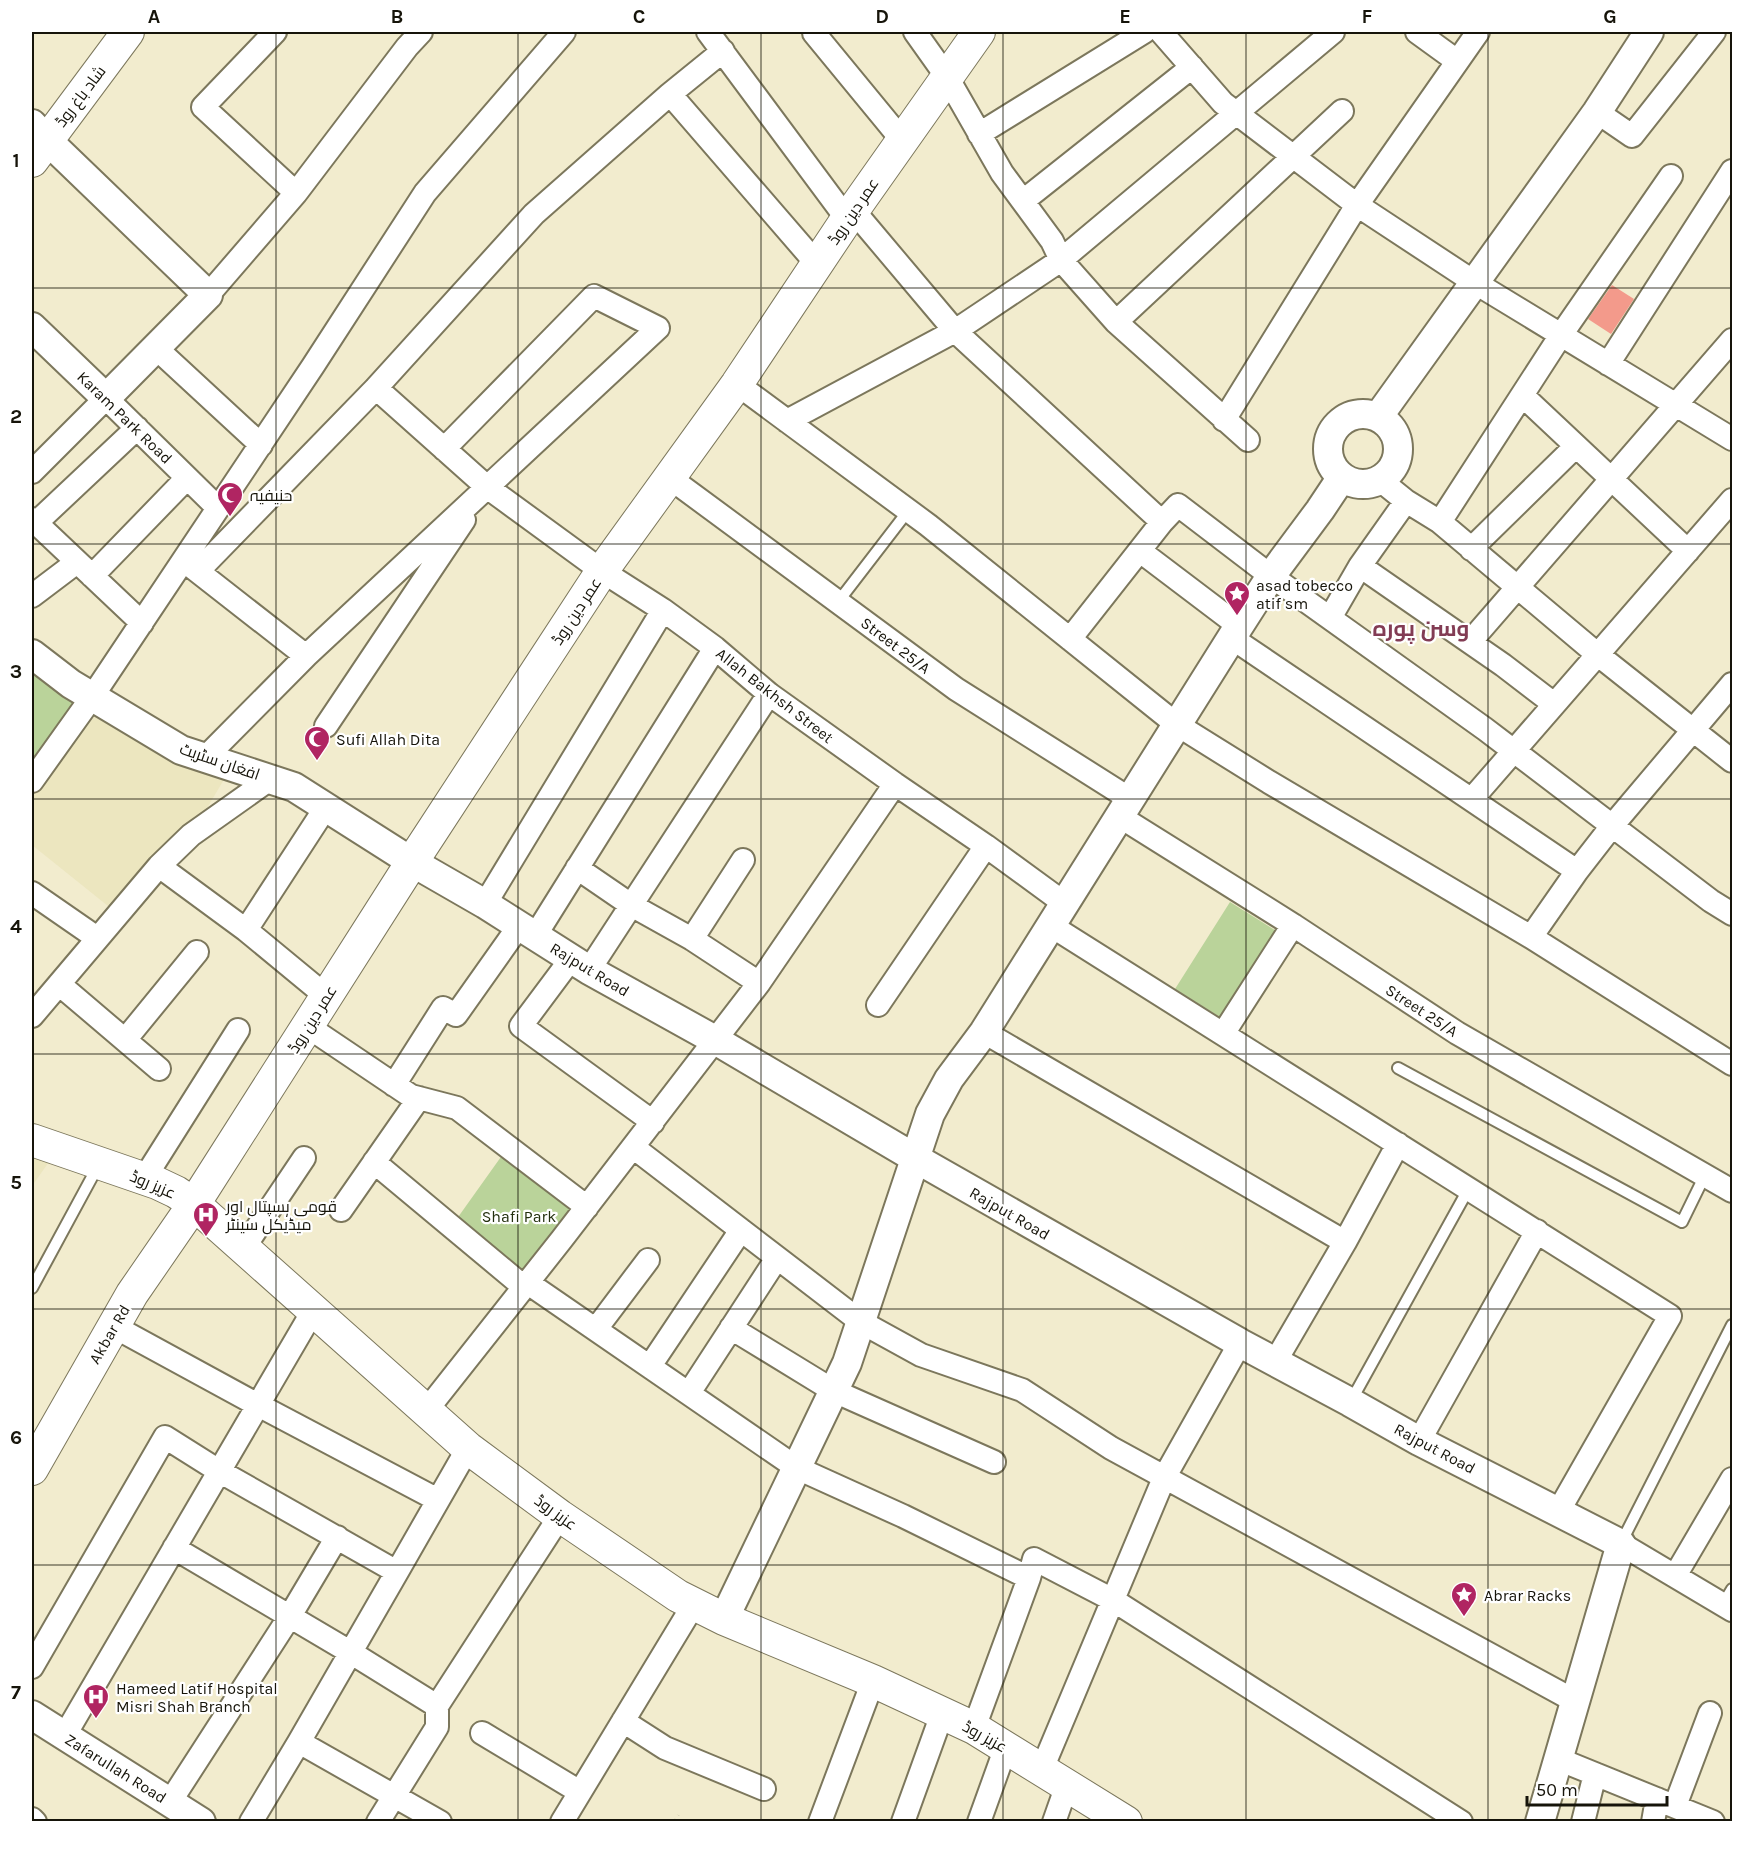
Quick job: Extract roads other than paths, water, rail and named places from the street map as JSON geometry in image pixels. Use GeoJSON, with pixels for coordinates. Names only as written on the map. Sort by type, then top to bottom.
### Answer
{"type":"FeatureCollection","features":[{"type":"Feature","properties":{"kind":"main road","name":"عمر دین روڈ"},"geometry":{"type":"LineString","coordinates":[[194,1204],[412,862],[602,571],[737,384],[850,214],[979,32]]}},
{"type":"Feature","properties":{"kind":"main road","name":"شاد باغ روڈ"},"geometry":{"type":"LineString","coordinates":[[37,142],[117,36]]}},
{"type":"Feature","properties":{"kind":"main road","name":"عزیز روڈ"},"geometry":{"type":"LineString","coordinates":[[32,1140],[144,1179],[176,1192],[194,1204],[468,1448],[560,1516],[678,1596],[724,1619],[873,1681],[974,1728],[1126,1821]]}},
{"type":"Feature","properties":{"kind":"main road","name":"Akbar Rd"},"geometry":{"type":"LineString","coordinates":[[32,1469],[132,1294],[194,1204]]}},
{"type":"Feature","properties":{"kind":"street"},"geometry":{"type":"LineString","coordinates":[[275,32],[203,107],[296,192]]}},
{"type":"Feature","properties":{"kind":"street"},"geometry":{"type":"LineString","coordinates":[[32,472],[208,295],[296,192],[421,32]]}},
{"type":"Feature","properties":{"kind":"street"},"geometry":{"type":"LineString","coordinates":[[191,565],[218,508],[425,193],[564,32]]}},
{"type":"Feature","properties":{"kind":"street"},"geometry":{"type":"LineString","coordinates":[[708,32],[850,214],[956,331],[1162,522]]}},
{"type":"Feature","properties":{"kind":"street"},"geometry":{"type":"LineString","coordinates":[[915,32],[947,77],[1002,173],[1052,241],[1061,260],[1116,322],[1248,440]]}},
{"type":"Feature","properties":{"kind":"street"},"geometry":{"type":"LineString","coordinates":[[980,134],[1144,32]]}},
{"type":"Feature","properties":{"kind":"street"},"geometry":{"type":"LineString","coordinates":[[1161,32],[1223,103],[1357,205],[1474,282],[1732,439]]}},
{"type":"Feature","properties":{"kind":"street"},"geometry":{"type":"LineString","coordinates":[[787,421],[956,331],[1061,260],[1333,32]]}},
{"type":"Feature","properties":{"kind":"street"},"geometry":{"type":"LineString","coordinates":[[1417,32],[1456,61]]}},
{"type":"Feature","properties":{"kind":"street"},"geometry":{"type":"LineString","coordinates":[[1224,420],[1357,205],[1478,32]]}},
{"type":"Feature","properties":{"kind":"street"},"geometry":{"type":"LineString","coordinates":[[1378,417],[1597,112],[1649,32]]}},
{"type":"Feature","properties":{"kind":"street"},"geometry":{"type":"LineString","coordinates":[[1597,112],[1632,136],[1714,32]]}},
{"type":"Feature","properties":{"kind":"street"},"geometry":{"type":"LineString","coordinates":[[814,33],[902,140]]}},
{"type":"Feature","properties":{"kind":"street"},"geometry":{"type":"LineString","coordinates":[[32,781],[142,623],[191,565],[376,388],[534,214],[670,94],[723,51]]}},
{"type":"Feature","properties":{"kind":"street"},"geometry":{"type":"LineString","coordinates":[[1023,201],[1192,67]]}},
{"type":"Feature","properties":{"kind":"street"},"geometry":{"type":"LineString","coordinates":[[670,94],[817,264]]}},
{"type":"Feature","properties":{"kind":"street"},"geometry":{"type":"LineString","coordinates":[[1116,322],[1342,111]]}},
{"type":"Feature","properties":{"kind":"street"},"geometry":{"type":"LineString","coordinates":[[37,142],[208,295]]}},
{"type":"Feature","properties":{"kind":"street"},"geometry":{"type":"LineString","coordinates":[[1608,364],[1732,171]]}},
{"type":"Feature","properties":{"kind":"street"},"geometry":{"type":"LineString","coordinates":[[1440,522],[1561,335],[1671,176]]}},
{"type":"Feature","properties":{"kind":"street"},"geometry":{"type":"LineString","coordinates":[[205,758],[306,656],[658,328],[594,296],[444,449]]}},
{"type":"Feature","properties":{"kind":"street","name":"Karam Park Road"},"geometry":{"type":"LineString","coordinates":[[32,327],[218,508]]}},
{"type":"Feature","properties":{"kind":"street"},"geometry":{"type":"LineString","coordinates":[[1470,642],[1732,340]]}},
{"type":"Feature","properties":{"kind":"street"},"geometry":{"type":"LineString","coordinates":[[156,348],[261,445]]}},
{"type":"Feature","properties":{"kind":"street"},"geometry":{"type":"LineString","coordinates":[[737,384],[908,511],[1176,724],[1269,782],[1531,937],[1732,1064]]}},
{"type":"Feature","properties":{"kind":"street","name":"Allah Bakhsh Street"},"geometry":{"type":"LineString","coordinates":[[376,388],[487,487],[602,571],[663,610],[715,648],[769,694],[986,846],[1057,914],[1222,1034],[1670,1316],[1558,1512]]}},
{"type":"Feature","properties":{"kind":"street"},"geometry":{"type":"LineString","coordinates":[[1522,396],[1688,551]]}},
{"type":"Feature","properties":{"kind":"street"},"geometry":{"type":"LineString","coordinates":[[1364,414],[1378,417],[1391,428],[1398,444],[1393,469],[1374,483],[1360,484],[1342,477],[1330,460],[1328,447],[1332,434],[1340,423],[1351,416],[1364,414]]}},
{"type":"Feature","properties":{"kind":"street"},"geometry":{"type":"LineString","coordinates":[[137,428],[34,521],[142,623]]}},
{"type":"Feature","properties":{"kind":"street"},"geometry":{"type":"LineString","coordinates":[[1471,549],[1576,446]]}},
{"type":"Feature","properties":{"kind":"street"},"geometry":{"type":"LineString","coordinates":[[724,1619],[847,1363],[930,1114],[949,1079],[984,1032],[1271,576],[1342,477]]}},
{"type":"Feature","properties":{"kind":"street"},"geometry":{"type":"LineString","coordinates":[[32,596],[84,569],[187,478]]}},
{"type":"Feature","properties":{"kind":"street","name":"Street 25/A"},"geometry":{"type":"LineString","coordinates":[[670,478],[956,689],[1293,925],[1457,1033],[1732,1191]]}},
{"type":"Feature","properties":{"kind":"street"},"geometry":{"type":"LineString","coordinates":[[1380,480],[1406,501],[1440,522],[1597,654],[1732,761]]}},
{"type":"Feature","properties":{"kind":"street"},"geometry":{"type":"LineString","coordinates":[[326,726],[487,487]]}},
{"type":"Feature","properties":{"kind":"street"},"geometry":{"type":"LineString","coordinates":[[1472,799],[1732,500]]}},
{"type":"Feature","properties":{"kind":"street"},"geometry":{"type":"LineString","coordinates":[[1330,618],[1360,566],[1406,501]]}},
{"type":"Feature","properties":{"kind":"street"},"geometry":{"type":"LineString","coordinates":[[1070,639],[1178,505],[1271,576],[1485,729],[1711,901],[1732,914]]}},
{"type":"Feature","properties":{"kind":"street"},"geometry":{"type":"LineString","coordinates":[[1140,551],[1235,632],[1577,870]]}},
{"type":"Feature","properties":{"kind":"street"},"geometry":{"type":"LineString","coordinates":[[191,565],[306,656]]}},
{"type":"Feature","properties":{"kind":"street"},"geometry":{"type":"LineString","coordinates":[[1360,566],[1470,642],[1554,704]]}},
{"type":"Feature","properties":{"kind":"street"},"geometry":{"type":"LineString","coordinates":[[484,903],[663,610]]}},
{"type":"Feature","properties":{"kind":"street"},"geometry":{"type":"LineString","coordinates":[[394,1084],[443,1008],[456,1015],[578,868],[715,648]]}},
{"type":"Feature","properties":{"kind":"street","name":"افغان سٹریٹ"},"geometry":{"type":"LineString","coordinates":[[32,654],[71,684],[181,750],[294,787],[412,862]]}},
{"type":"Feature","properties":{"kind":"street"},"geometry":{"type":"LineString","coordinates":[[1531,937],[1577,870],[1732,684]]}},
{"type":"Feature","properties":{"kind":"street"},"geometry":{"type":"LineString","coordinates":[[653,1122],[521,1026],[580,964],[631,905],[769,694]]}},
{"type":"Feature","properties":{"kind":"street"},"geometry":{"type":"LineString","coordinates":[[35,1006],[59,984],[159,866],[191,835],[270,779]]}},
{"type":"Feature","properties":{"kind":"street"},"geometry":{"type":"LineString","coordinates":[[426,1411],[759,983],[895,784]]}},
{"type":"Feature","properties":{"kind":"street"},"geometry":{"type":"LineString","coordinates":[[246,930],[326,807]]}},
{"type":"Feature","properties":{"kind":"street"},"geometry":{"type":"LineString","coordinates":[[878,1005],[986,846]]}},
{"type":"Feature","properties":{"kind":"street"},"geometry":{"type":"LineString","coordinates":[[692,939],[743,860]]}},
{"type":"Feature","properties":{"kind":"street","name":"Rajput Road"},"geometry":{"type":"LineString","coordinates":[[412,862],[484,903],[580,964],[1240,1343],[1419,1441],[1621,1544]]}},
{"type":"Feature","properties":{"kind":"street"},"geometry":{"type":"LineString","coordinates":[[159,866],[246,930],[326,996]]}},
{"type":"Feature","properties":{"kind":"street"},"geometry":{"type":"LineString","coordinates":[[578,868],[631,905],[692,939],[759,983]]}},
{"type":"Feature","properties":{"kind":"street"},"geometry":{"type":"LineString","coordinates":[[32,893],[97,938]]}},
{"type":"Feature","properties":{"kind":"street"},"geometry":{"type":"LineString","coordinates":[[1222,1034],[1293,925]]}},
{"type":"Feature","properties":{"kind":"street"},"geometry":{"type":"LineString","coordinates":[[125,1040],[197,952]]}},
{"type":"Feature","properties":{"kind":"street"},"geometry":{"type":"LineString","coordinates":[[59,984],[159,1069]]}},
{"type":"Feature","properties":{"kind":"street"},"geometry":{"type":"LineString","coordinates":[[307,1026],[411,1096],[457,1108],[587,1207]]}},
{"type":"Feature","properties":{"kind":"street"},"geometry":{"type":"LineString","coordinates":[[144,1179],[238,1030]]}},
{"type":"Feature","properties":{"kind":"street"},"geometry":{"type":"LineString","coordinates":[[984,1032],[1345,1242]]}},
{"type":"Feature","properties":{"kind":"street"},"geometry":{"type":"LineString","coordinates":[[341,1210],[419,1098]]}},
{"type":"Feature","properties":{"kind":"street"},"geometry":{"type":"LineString","coordinates":[[1275,1362],[1345,1242],[1398,1144]]}},
{"type":"Feature","properties":{"kind":"street"},"geometry":{"type":"LineString","coordinates":[[633,1147],[861,1322],[921,1355],[1022,1390],[1111,1448],[1164,1478],[1575,1701]]}},
{"type":"Feature","properties":{"kind":"street"},"geometry":{"type":"LineString","coordinates":[[243,1249],[304,1158]]}},
{"type":"Feature","properties":{"kind":"street"},"geometry":{"type":"LineString","coordinates":[[374,1162],[526,1285],[596,1329],[797,1468],[903,1516],[1029,1578]]}},
{"type":"Feature","properties":{"kind":"street"},"geometry":{"type":"LineString","coordinates":[[650,1366],[741,1230]]}},
{"type":"Feature","properties":{"kind":"street"},"geometry":{"type":"LineString","coordinates":[[1419,1441],[1537,1231]]}},
{"type":"Feature","properties":{"kind":"street"},"geometry":{"type":"LineString","coordinates":[[689,1394],[777,1258]]}},
{"type":"Feature","properties":{"kind":"street"},"geometry":{"type":"LineString","coordinates":[[596,1329],[648,1260]]}},
{"type":"Feature","properties":{"kind":"street"},"geometry":{"type":"LineString","coordinates":[[65,1735],[313,1311]]}},
{"type":"Feature","properties":{"kind":"street"},"geometry":{"type":"LineString","coordinates":[[113,1326],[438,1500]]}},
{"type":"Feature","properties":{"kind":"street"},"geometry":{"type":"LineString","coordinates":[[731,1328],[834,1391],[994,1461]]}},
{"type":"Feature","properties":{"kind":"street"},"geometry":{"type":"LineString","coordinates":[[1054,1821],[1054,1777],[1113,1600],[1164,1478],[1240,1343]]}},
{"type":"Feature","properties":{"kind":"street"},"geometry":{"type":"LineString","coordinates":[[32,1667],[165,1437],[219,1471],[397,1572]]}},
{"type":"Feature","properties":{"kind":"street"},"geometry":{"type":"LineString","coordinates":[[251,1821],[468,1448]]}},
{"type":"Feature","properties":{"kind":"street"},"geometry":{"type":"LineString","coordinates":[[1675,1576],[1732,1479]]}},
{"type":"Feature","properties":{"kind":"street"},"geometry":{"type":"LineString","coordinates":[[378,1821],[437,1727],[437,1706],[560,1516]]}},
{"type":"Feature","properties":{"kind":"street"},"geometry":{"type":"LineString","coordinates":[[181,1813],[290,1617],[337,1538]]}},
{"type":"Feature","properties":{"kind":"street"},"geometry":{"type":"LineString","coordinates":[[1540,1821],[1621,1544],[1675,1576],[1729,1601]]}},
{"type":"Feature","properties":{"kind":"street"},"geometry":{"type":"LineString","coordinates":[[174,1548],[437,1706]]}},
{"type":"Feature","properties":{"kind":"street"},"geometry":{"type":"LineString","coordinates":[[974,1728],[1034,1559],[1113,1600],[1461,1821]]}},
{"type":"Feature","properties":{"kind":"street"},"geometry":{"type":"LineString","coordinates":[[562,1821],[694,1604]]}},
{"type":"Feature","properties":{"kind":"street"},"geometry":{"type":"LineString","coordinates":[[820,1821],[873,1681]]}},
{"type":"Feature","properties":{"kind":"street"},"geometry":{"type":"LineString","coordinates":[[1653,1821],[1666,1802],[1710,1713]]}},
{"type":"Feature","properties":{"kind":"street"},"geometry":{"type":"LineString","coordinates":[[903,1821],[942,1714]]}},
{"type":"Feature","properties":{"kind":"street","name":"Zafarullah Road"},"geometry":{"type":"LineString","coordinates":[[32,1715],[181,1813]]}},
{"type":"Feature","properties":{"kind":"street"},"geometry":{"type":"LineString","coordinates":[[623,1721],[665,1748],[764,1789]]}},
{"type":"Feature","properties":{"kind":"street"},"geometry":{"type":"LineString","coordinates":[[482,1733],[580,1792]]}},
{"type":"Feature","properties":{"kind":"street"},"geometry":{"type":"LineString","coordinates":[[299,1742],[440,1821]]}},
{"type":"Feature","properties":{"kind":"street"},"geometry":{"type":"LineString","coordinates":[[979,1821],[1006,1747]]}},
{"type":"Feature","properties":{"kind":"street"},"geometry":{"type":"LineString","coordinates":[[1558,1759],[1713,1821]]}},
{"type":"Feature","properties":{"kind":"street"},"geometry":{"type":"LineString","coordinates":[[1583,1821],[1595,1774]]}},
{"type":"Feature","properties":{"kind":"lane"},"geometry":{"type":"LineString","coordinates":[[838,602],[908,511]]}},
{"type":"Feature","properties":{"kind":"lane"},"geometry":{"type":"LineString","coordinates":[[1398,1068],[1682,1222],[1705,1175]]}},
{"type":"Feature","properties":{"kind":"lane"},"geometry":{"type":"LineString","coordinates":[[32,1287],[100,1164]]}},
{"type":"Feature","properties":{"kind":"lane"},"geometry":{"type":"LineString","coordinates":[[1350,1402],[1469,1188]]}},
{"type":"Feature","properties":{"kind":"lane"},"geometry":{"type":"LineString","coordinates":[[1621,1544],[1732,1325]]}},
{"type":"Feature","properties":{"kind":"place","name":"حنیفیہ"},"geometry":{"type":"Point","coordinates":[230,518]}},
{"type":"Feature","properties":{"kind":"place","name":"asad tobecco atif sm"},"geometry":{"type":"Point","coordinates":[1237,617]}},
{"type":"Feature","properties":{"kind":"place","name":"Sufi Allah Dita"},"geometry":{"type":"Point","coordinates":[317,762]}},
{"type":"Feature","properties":{"kind":"place","name":"قومی ہسپتال اور میڈیکل سینٹر"},"geometry":{"type":"Point","coordinates":[206,1238]}},
{"type":"Feature","properties":{"kind":"place","name":"Abrar Racks"},"geometry":{"type":"Point","coordinates":[1464,1618]}},
{"type":"Feature","properties":{"kind":"place","name":"Hameed Latif Hospital Misri Shah Branch"},"geometry":{"type":"Point","coordinates":[96,1720]}},
{"type":"Feature","properties":{"kind":"district","name":"وسن پورہ"},"geometry":{"type":"Point","coordinates":[1421,628]}},
{"type":"Feature","properties":{"kind":"park label","name":"Shafi Park"},"geometry":{"type":"Point","coordinates":[519,1216]}}]}
